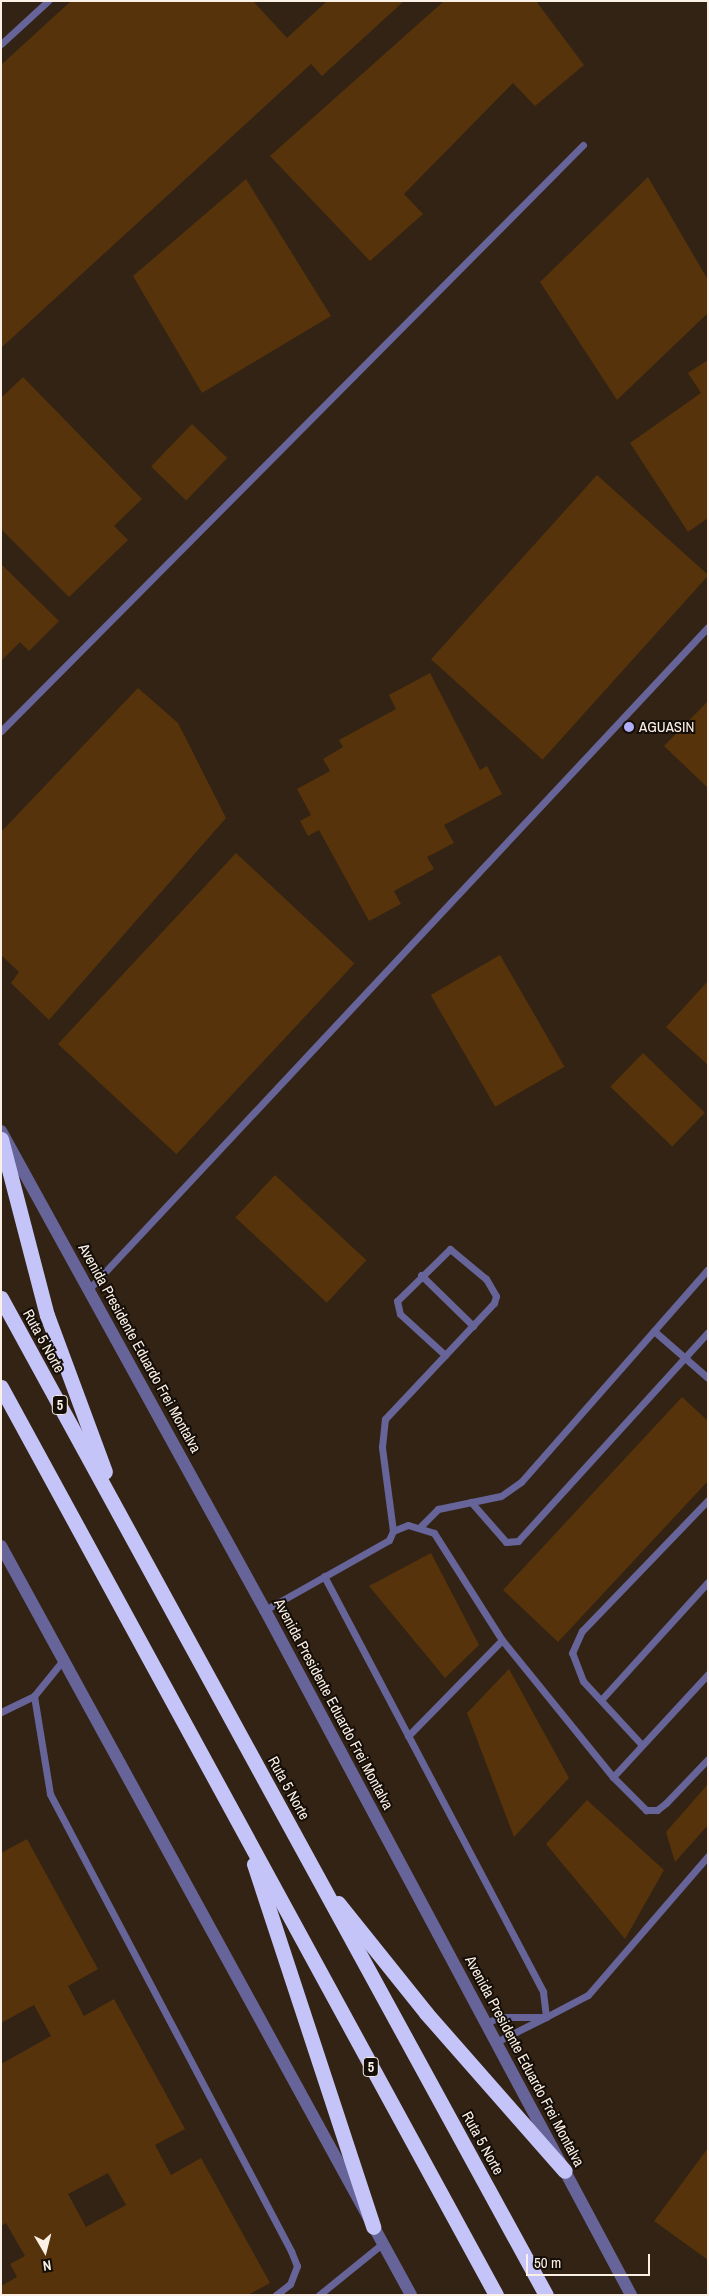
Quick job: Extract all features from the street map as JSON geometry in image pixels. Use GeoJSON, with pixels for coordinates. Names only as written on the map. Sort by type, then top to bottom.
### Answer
{"type":"FeatureCollection","features":[{"type":"Feature","properties":{"kind":"highway"},"geometry":{"type":"LineString","coordinates":[[1,1139],[47,1315],[118,1512]]}},
{"type":"Feature","properties":{"kind":"highway","name":"Ruta 5 Norte"},"geometry":{"type":"LineString","coordinates":[[1,1298],[546,2295]]}},
{"type":"Feature","properties":{"kind":"highway","name":"5"},"geometry":{"type":"LineString","coordinates":[[1,1388],[496,2295]]}},
{"type":"Feature","properties":{"kind":"highway"},"geometry":{"type":"LineString","coordinates":[[1,1405],[29,1438]]}},
{"type":"Feature","properties":{"kind":"highway"},"geometry":{"type":"LineString","coordinates":[[247,1839],[373,2227]]}},
{"type":"Feature","properties":{"kind":"highway"},"geometry":{"type":"LineString","coordinates":[[321,1884],[426,2013],[565,2171]]}},
{"type":"Feature","properties":{"kind":"street","name":"Avenida Presidente Eduardo Frei Montalva"},"geometry":{"type":"LineString","coordinates":[[1,1131],[265,1610],[631,2295]]}},
{"type":"Feature","properties":{"kind":"street"},"geometry":{"type":"LineString","coordinates":[[1,1546],[411,2295]]}},
{"type":"Feature","properties":{"kind":"lane"},"geometry":{"type":"LineString","coordinates":[[1,44],[48,1]]}},
{"type":"Feature","properties":{"kind":"lane"},"geometry":{"type":"LineString","coordinates":[[1,731],[583,145]]}},
{"type":"Feature","properties":{"kind":"lane"},"geometry":{"type":"LineString","coordinates":[[89,1289],[708,627]]}},
{"type":"Feature","properties":{"kind":"lane"},"geometry":{"type":"LineString","coordinates":[[265,1610],[388,1540],[393,1531],[382,1447],[384,1419],[473,1326],[496,1296],[486,1280],[450,1248],[396,1301],[397,1308],[445,1355]]}},
{"type":"Feature","properties":{"kind":"lane"},"geometry":{"type":"LineString","coordinates":[[393,1531],[422,1526],[438,1509],[501,1496],[521,1482],[708,1269]]}},
{"type":"Feature","properties":{"kind":"lane"},"geometry":{"type":"LineString","coordinates":[[421,1275],[473,1326]]}},
{"type":"Feature","properties":{"kind":"lane"},"geometry":{"type":"LineString","coordinates":[[654,1330],[708,1378]]}},
{"type":"Feature","properties":{"kind":"lane"},"geometry":{"type":"LineString","coordinates":[[471,1502],[506,1542],[518,1540],[708,1332]]}},
{"type":"Feature","properties":{"kind":"lane"},"geometry":{"type":"LineString","coordinates":[[642,1745],[583,1681],[572,1653],[582,1631],[708,1500]]}},
{"type":"Feature","properties":{"kind":"lane"},"geometry":{"type":"LineString","coordinates":[[422,1526],[445,1546],[502,1640],[612,1777],[646,1810],[656,1810],[708,1759]]}},
{"type":"Feature","properties":{"kind":"lane"},"geometry":{"type":"LineString","coordinates":[[324,1576],[542,1992],[546,2016]]}},
{"type":"Feature","properties":{"kind":"lane"},"geometry":{"type":"LineString","coordinates":[[600,1700],[708,1582]]}},
{"type":"Feature","properties":{"kind":"lane"},"geometry":{"type":"LineString","coordinates":[[408,1736],[502,1640]]}},
{"type":"Feature","properties":{"kind":"lane"},"geometry":{"type":"LineString","coordinates":[[1,1712],[34,1696],[64,1659]]}},
{"type":"Feature","properties":{"kind":"lane"},"geometry":{"type":"LineString","coordinates":[[612,1777],[708,1674]]}},
{"type":"Feature","properties":{"kind":"lane"},"geometry":{"type":"LineString","coordinates":[[34,1696],[50,1794],[292,2251],[297,2266],[290,2284],[276,2295]]}},
{"type":"Feature","properties":{"kind":"lane"},"geometry":{"type":"LineString","coordinates":[[496,2042],[588,1994],[605,1980],[708,1856]]}},
{"type":"Feature","properties":{"kind":"lane"},"geometry":{"type":"LineString","coordinates":[[486,2023],[500,2017],[546,2016]]}},
{"type":"Feature","properties":{"kind":"lane"},"geometry":{"type":"LineString","coordinates":[[319,2295],[382,2244]]}},
{"type":"Feature","properties":{"kind":"building"},"geometry":{"type":"Polygon","coordinates":[[[71,1],[253,1],[287,38],[327,1],[404,1],[322,76],[311,64],[1,348],[1,65],[71,1]]]}},
{"type":"Feature","properties":{"kind":"building"},"geometry":{"type":"Polygon","coordinates":[[[444,1],[536,1],[584,65],[535,106],[513,83],[404,194],[423,214],[370,261],[270,156],[444,1]]]}},
{"type":"Feature","properties":{"kind":"building"},"geometry":{"type":"Polygon","coordinates":[[[648,177],[708,280],[708,313],[617,400],[540,282],[648,177]]]}},
{"type":"Feature","properties":{"kind":"building"},"geometry":{"type":"Polygon","coordinates":[[[246,179],[331,316],[202,393],[133,276],[246,179]]]}},
{"type":"Feature","properties":{"kind":"building"},"geometry":{"type":"Polygon","coordinates":[[[708,360],[708,518],[688,532],[630,443],[701,393],[688,373],[708,360]]]}},
{"type":"Feature","properties":{"kind":"building"},"geometry":{"type":"Polygon","coordinates":[[[23,377],[142,499],[114,526],[128,540],[69,597],[1,529],[1,398],[23,377]]]}},
{"type":"Feature","properties":{"kind":"building"},"geometry":{"type":"Polygon","coordinates":[[[192,424],[227,458],[186,500],[151,466],[192,424]]]}},
{"type":"Feature","properties":{"kind":"building"},"geometry":{"type":"Polygon","coordinates":[[[597,475],[708,576],[543,760],[431,659],[597,475]]]}},
{"type":"Feature","properties":{"kind":"building"},"geometry":{"type":"Polygon","coordinates":[[[1,564],[59,621],[29,651],[20,642],[1,661],[1,564]]]}},
{"type":"Feature","properties":{"kind":"building"},"geometry":{"type":"Polygon","coordinates":[[[430,673],[480,770],[487,766],[502,794],[444,825],[454,843],[427,857],[434,869],[394,891],[401,904],[369,921],[319,830],[308,836],[300,821],[311,815],[297,789],[330,771],[323,759],[343,747],[339,740],[396,709],[389,695],[430,673]]]}},
{"type":"Feature","properties":{"kind":"building"},"geometry":{"type":"Polygon","coordinates":[[[138,688],[178,723],[226,818],[49,1020],[11,983],[19,972],[1,955],[1,832],[138,688]]]}},
{"type":"Feature","properties":{"kind":"building"},"geometry":{"type":"Polygon","coordinates":[[[708,701],[708,788],[664,746],[708,701]]]}},
{"type":"Feature","properties":{"kind":"building"},"geometry":{"type":"Polygon","coordinates":[[[236,853],[354,963],[176,1154],[58,1044],[236,853]]]}},
{"type":"Feature","properties":{"kind":"building"},"geometry":{"type":"Polygon","coordinates":[[[500,955],[564,1067],[495,1107],[431,995],[500,955]]]}},
{"type":"Feature","properties":{"kind":"building"},"geometry":{"type":"Polygon","coordinates":[[[708,981],[708,1065],[666,1027],[708,981]]]}},
{"type":"Feature","properties":{"kind":"building"},"geometry":{"type":"Polygon","coordinates":[[[643,1053],[705,1113],[672,1147],[610,1087],[643,1053]]]}},
{"type":"Feature","properties":{"kind":"building"},"geometry":{"type":"Polygon","coordinates":[[[275,1175],[366,1260],[327,1303],[235,1217],[275,1175]]]}},
{"type":"Feature","properties":{"kind":"building"},"geometry":{"type":"Polygon","coordinates":[[[682,1397],[708,1421],[708,1481],[558,1642],[503,1590],[682,1397]]]}},
{"type":"Feature","properties":{"kind":"building"},"geometry":{"type":"Polygon","coordinates":[[[431,1553],[479,1645],[445,1678],[369,1586],[431,1553]]]}},
{"type":"Feature","properties":{"kind":"building"},"geometry":{"type":"Polygon","coordinates":[[[509,1669],[569,1778],[514,1837],[467,1713],[509,1669]]]}},
{"type":"Feature","properties":{"kind":"building"},"geometry":{"type":"Polygon","coordinates":[[[708,1784],[708,1825],[675,1862],[666,1832],[708,1784]]]}},
{"type":"Feature","properties":{"kind":"building"},"geometry":{"type":"Polygon","coordinates":[[[587,1800],[664,1870],[625,1939],[546,1844],[587,1800]]]}},
{"type":"Feature","properties":{"kind":"building"},"geometry":{"type":"Polygon","coordinates":[[[27,1839],[98,1969],[68,1986],[84,2016],[114,1999],[185,2129],[155,2145],[171,2175],[201,2158],[270,2283],[248,2295],[1,2295],[1,2286],[17,2277],[10,2264],[25,2256],[6,2223],[1,2226],[1,2064],[51,2036],[34,2005],[1,2023],[1,1853],[27,1839]],[[108,2173],[68,2194],[86,2227],[126,2205],[108,2173]]]}},
{"type":"Feature","properties":{"kind":"building"},"geometry":{"type":"Polygon","coordinates":[[[708,2148],[708,2260],[654,2221],[708,2148]]]}},
{"type":"Feature","properties":{"kind":"place","name":"AGUASIN"},"geometry":{"type":"Point","coordinates":[629,727]}}]}
